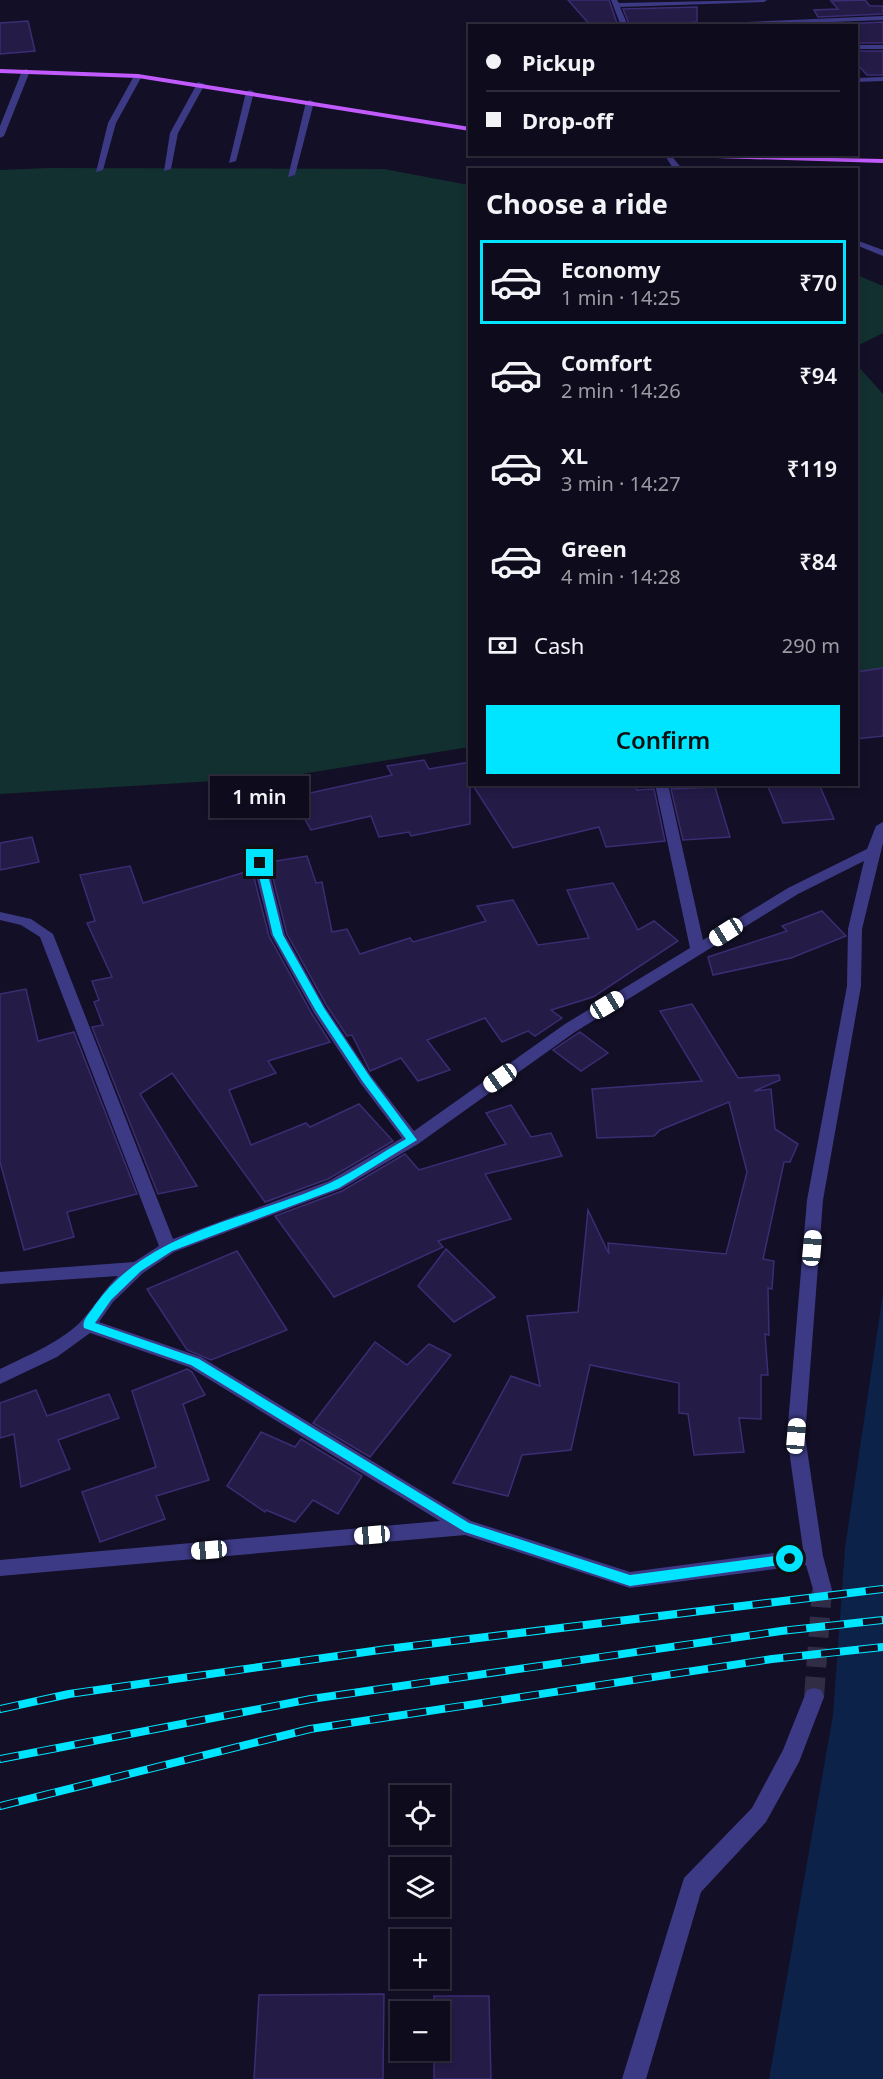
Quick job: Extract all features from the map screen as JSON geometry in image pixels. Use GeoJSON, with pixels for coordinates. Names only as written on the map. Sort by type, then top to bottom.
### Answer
{"type":"FeatureCollection","features":[{"type":"Feature","properties":{"kind":"main road"},"geometry":{"type":"LineString","coordinates":[[0,71],[138,76],[201,84],[468,129]]}},
{"type":"Feature","properties":{"kind":"main road"},"geometry":{"type":"LineString","coordinates":[[667,156],[883,160]]}},
{"type":"Feature","properties":{"kind":"street"},"geometry":{"type":"LineString","coordinates":[[624,24],[615,3],[764,0]]}},
{"type":"Feature","properties":{"kind":"street"},"geometry":{"type":"LineString","coordinates":[[711,24],[883,18]]}},
{"type":"Feature","properties":{"kind":"street"},"geometry":{"type":"LineString","coordinates":[[858,47],[883,46]]}},
{"type":"Feature","properties":{"kind":"street"},"geometry":{"type":"LineString","coordinates":[[0,136],[26,71]]}},
{"type":"Feature","properties":{"kind":"street"},"geometry":{"type":"LineString","coordinates":[[99,170],[112,123],[138,76]]}},
{"type":"Feature","properties":{"kind":"street"},"geometry":{"type":"LineString","coordinates":[[858,80],[883,79]]}},
{"type":"Feature","properties":{"kind":"street"},"geometry":{"type":"LineString","coordinates":[[167,169],[174,133],[201,84]]}},
{"type":"Feature","properties":{"kind":"street"},"geometry":{"type":"LineString","coordinates":[[232,161],[250,92]]}},
{"type":"Feature","properties":{"kind":"street"},"geometry":{"type":"LineString","coordinates":[[291,175],[310,102]]}},
{"type":"Feature","properties":{"kind":"street"},"geometry":{"type":"LineString","coordinates":[[667,156],[677,168]]}},
{"type":"Feature","properties":{"kind":"street"},"geometry":{"type":"LineString","coordinates":[[858,243],[883,253]]}},
{"type":"Feature","properties":{"kind":"street"},"geometry":{"type":"LineString","coordinates":[[661,786],[698,950]]}},
{"type":"Feature","properties":{"kind":"street"},"geometry":{"type":"LineString","coordinates":[[822,1590],[813,1556],[796,1436],[813,1224],[819,1177],[854,986],[855,929],[873,851],[883,826]]}},
{"type":"Feature","properties":{"kind":"street"},"geometry":{"type":"LineString","coordinates":[[0,1377],[51,1352],[88,1325],[107,1297],[137,1268],[168,1248],[335,1185],[412,1140],[570,1028],[793,891],[873,851]]}},
{"type":"Feature","properties":{"kind":"street"},"geometry":{"type":"LineString","coordinates":[[260,863],[278,935],[320,1009],[366,1080],[412,1140]]}},
{"type":"Feature","properties":{"kind":"street"},"geometry":{"type":"LineString","coordinates":[[0,916],[26,922],[46,934],[168,1248]]}},
{"type":"Feature","properties":{"kind":"street"},"geometry":{"type":"LineString","coordinates":[[0,1278],[137,1268]]}},
{"type":"Feature","properties":{"kind":"street"},"geometry":{"type":"LineString","coordinates":[[88,1325],[195,1362],[465,1527],[630,1580],[813,1556]]}},
{"type":"Feature","properties":{"kind":"street"},"geometry":{"type":"LineString","coordinates":[[0,1568],[465,1527]]}},
{"type":"Feature","properties":{"kind":"street"},"geometry":{"type":"LineString","coordinates":[[634,2079],[692,1886],[759,1815],[792,1755],[814,1696]]}},
{"type":"Feature","properties":{"kind":"green space"},"geometry":{"type":"Polygon","coordinates":[[[49,168],[384,169],[468,185],[468,747],[283,777],[0,794],[0,170],[49,168]]]}},
{"type":"Feature","properties":{"kind":"green space"},"geometry":{"type":"Polygon","coordinates":[[[858,275],[883,286],[883,333],[858,346],[858,275]]]}},
{"type":"Feature","properties":{"kind":"green space"},"geometry":{"type":"Polygon","coordinates":[[[858,366],[883,394],[883,680],[858,684],[858,366]]]}},
{"type":"Feature","properties":{"kind":"water"},"geometry":{"type":"Polygon","coordinates":[[[883,1293],[883,2079],[769,2079],[833,1715],[845,1548],[883,1293]]]}},
{"type":"Feature","properties":{"kind":"building"},"geometry":{"type":"Polygon","coordinates":[[[568,0],[609,0],[617,24],[589,24],[568,0]]]}},
{"type":"Feature","properties":{"kind":"building"},"geometry":{"type":"Polygon","coordinates":[[[865,0],[870,6],[883,6],[883,14],[818,17],[814,10],[838,9],[831,1],[865,0]]]}},
{"type":"Feature","properties":{"kind":"building"},"geometry":{"type":"Polygon","coordinates":[[[697,7],[697,22],[629,24],[623,9],[697,7]]]}},
{"type":"Feature","properties":{"kind":"building"},"geometry":{"type":"Polygon","coordinates":[[[28,21],[35,51],[0,54],[0,23],[28,21]]]}},
{"type":"Feature","properties":{"kind":"building"},"geometry":{"type":"Polygon","coordinates":[[[883,22],[883,43],[858,43],[858,24],[844,24],[883,22]]]}},
{"type":"Feature","properties":{"kind":"building"},"geometry":{"type":"Polygon","coordinates":[[[858,51],[883,51],[883,75],[867,75],[858,65],[858,51]]]}},
{"type":"Feature","properties":{"kind":"building"},"geometry":{"type":"Polygon","coordinates":[[[883,668],[883,736],[858,739],[858,672],[883,668]]]}},
{"type":"Feature","properties":{"kind":"building"},"geometry":{"type":"Polygon","coordinates":[[[424,760],[429,769],[468,762],[470,824],[411,836],[409,832],[379,837],[371,816],[311,830],[292,797],[392,775],[387,766],[424,760]]]}},
{"type":"Feature","properties":{"kind":"building"},"geometry":{"type":"Polygon","coordinates":[[[473,786],[636,786],[637,790],[654,789],[665,841],[606,847],[599,827],[513,848],[473,786]]]}},
{"type":"Feature","properties":{"kind":"building"},"geometry":{"type":"Polygon","coordinates":[[[768,786],[820,786],[834,819],[783,823],[768,786]]]}},
{"type":"Feature","properties":{"kind":"building"},"geometry":{"type":"Polygon","coordinates":[[[715,787],[730,837],[683,840],[671,789],[715,787]]]}},
{"type":"Feature","properties":{"kind":"building"},"geometry":{"type":"Polygon","coordinates":[[[32,837],[39,862],[0,870],[0,843],[32,837]]]}},
{"type":"Feature","properties":{"kind":"building"},"geometry":{"type":"Polygon","coordinates":[[[307,856],[316,883],[322,882],[332,932],[347,929],[360,954],[410,938],[413,942],[486,921],[477,906],[513,900],[538,945],[589,938],[567,890],[613,883],[638,930],[654,921],[678,941],[593,997],[551,1010],[562,1018],[535,1036],[528,1031],[502,1042],[485,1018],[427,1040],[450,1070],[418,1081],[401,1058],[370,1071],[352,1035],[347,1036],[327,1006],[287,934],[269,862],[307,856]]]}},
{"type":"Feature","properties":{"kind":"building"},"geometry":{"type":"Polygon","coordinates":[[[130,866],[143,903],[252,870],[269,936],[330,1042],[268,1061],[276,1073],[229,1090],[251,1145],[306,1123],[310,1127],[359,1104],[393,1141],[328,1179],[265,1202],[172,1073],[140,1094],[197,1186],[158,1194],[92,1027],[103,1025],[94,1002],[99,1000],[92,981],[112,977],[87,923],[95,921],[80,875],[130,866]]]}},
{"type":"Feature","properties":{"kind":"building"},"geometry":{"type":"Polygon","coordinates":[[[822,911],[846,936],[791,958],[713,975],[708,957],[787,931],[782,926],[822,911]]]}},
{"type":"Feature","properties":{"kind":"building"},"geometry":{"type":"Polygon","coordinates":[[[26,989],[38,1041],[74,1032],[137,1194],[67,1212],[74,1237],[24,1250],[0,1162],[0,994],[26,989]]]}},
{"type":"Feature","properties":{"kind":"building"},"geometry":{"type":"Polygon","coordinates":[[[692,1004],[738,1078],[779,1075],[780,1080],[754,1091],[771,1089],[775,1129],[798,1144],[790,1162],[784,1162],[763,1259],[774,1261],[772,1289],[768,1288],[769,1335],[765,1334],[768,1375],[761,1375],[761,1419],[739,1418],[744,1452],[694,1455],[688,1414],[679,1413],[679,1383],[590,1365],[571,1450],[522,1455],[508,1496],[453,1483],[511,1376],[540,1386],[527,1316],[578,1312],[588,1210],[609,1254],[608,1243],[726,1254],[747,1172],[729,1102],[660,1130],[654,1136],[597,1138],[592,1089],[702,1081],[660,1011],[692,1004]]]}},
{"type":"Feature","properties":{"kind":"building"},"geometry":{"type":"Polygon","coordinates":[[[580,1032],[608,1053],[581,1071],[553,1050],[580,1032]]]}},
{"type":"Feature","properties":{"kind":"building"},"geometry":{"type":"Polygon","coordinates":[[[511,1105],[531,1137],[551,1133],[562,1156],[485,1174],[511,1219],[438,1241],[443,1247],[334,1297],[275,1216],[342,1191],[405,1154],[419,1170],[506,1144],[486,1113],[511,1105]]]}},
{"type":"Feature","properties":{"kind":"building"},"geometry":{"type":"Polygon","coordinates":[[[446,1249],[495,1297],[454,1322],[418,1286],[446,1249]]]}},
{"type":"Feature","properties":{"kind":"building"},"geometry":{"type":"Polygon","coordinates":[[[237,1251],[287,1330],[211,1360],[187,1350],[147,1289],[237,1251]]]}},
{"type":"Feature","properties":{"kind":"building"},"geometry":{"type":"Polygon","coordinates":[[[375,1342],[407,1365],[429,1344],[451,1355],[370,1457],[313,1423],[375,1342]]]}},
{"type":"Feature","properties":{"kind":"building"},"geometry":{"type":"Polygon","coordinates":[[[187,1369],[192,1372],[205,1395],[183,1404],[209,1480],[156,1496],[165,1519],[100,1542],[82,1492],[156,1467],[132,1391],[187,1369]]]}},
{"type":"Feature","properties":{"kind":"building"},"geometry":{"type":"Polygon","coordinates":[[[36,1390],[47,1416],[109,1394],[119,1418],[58,1440],[70,1469],[21,1487],[14,1434],[0,1438],[0,1403],[36,1390]]]}},
{"type":"Feature","properties":{"kind":"building"},"geometry":{"type":"Polygon","coordinates":[[[261,1432],[295,1447],[301,1439],[362,1476],[338,1514],[313,1500],[295,1522],[266,1510],[265,1512],[227,1486],[261,1432]]]}},
{"type":"Feature","properties":{"kind":"building"},"geometry":{"type":"Polygon","coordinates":[[[384,1994],[383,2079],[254,2079],[259,1995],[384,1994]]]}},
{"type":"Feature","properties":{"kind":"building"},"geometry":{"type":"Polygon","coordinates":[[[434,1996],[489,1996],[491,2079],[434,2079],[434,2061],[450,2061],[450,2001],[434,2001],[434,1996]]]}},
{"type":"Feature","properties":{"kind":"tunnel"},"geometry":{"type":"LineString","coordinates":[[814,1697],[822,1590]]}},
{"type":"Feature","properties":{"kind":"railway"},"geometry":{"type":"LineString","coordinates":[[0,1709],[69,1694],[387,1649],[883,1589]]}},
{"type":"Feature","properties":{"kind":"railway"},"geometry":{"type":"LineString","coordinates":[[0,1759],[311,1699],[781,1631],[883,1620]]}},
{"type":"Feature","properties":{"kind":"railway"},"geometry":{"type":"LineString","coordinates":[[0,1806],[310,1729],[772,1659],[883,1647]]}},
{"type":"Feature","properties":{"kind":"route"},"geometry":{"type":"LineString","coordinates":[[260,863],[278,935],[320,1009],[366,1080],[412,1140],[335,1185],[168,1248],[137,1268],[107,1297],[88,1325],[195,1362],[465,1527],[630,1580],[790,1559]]}}]}
